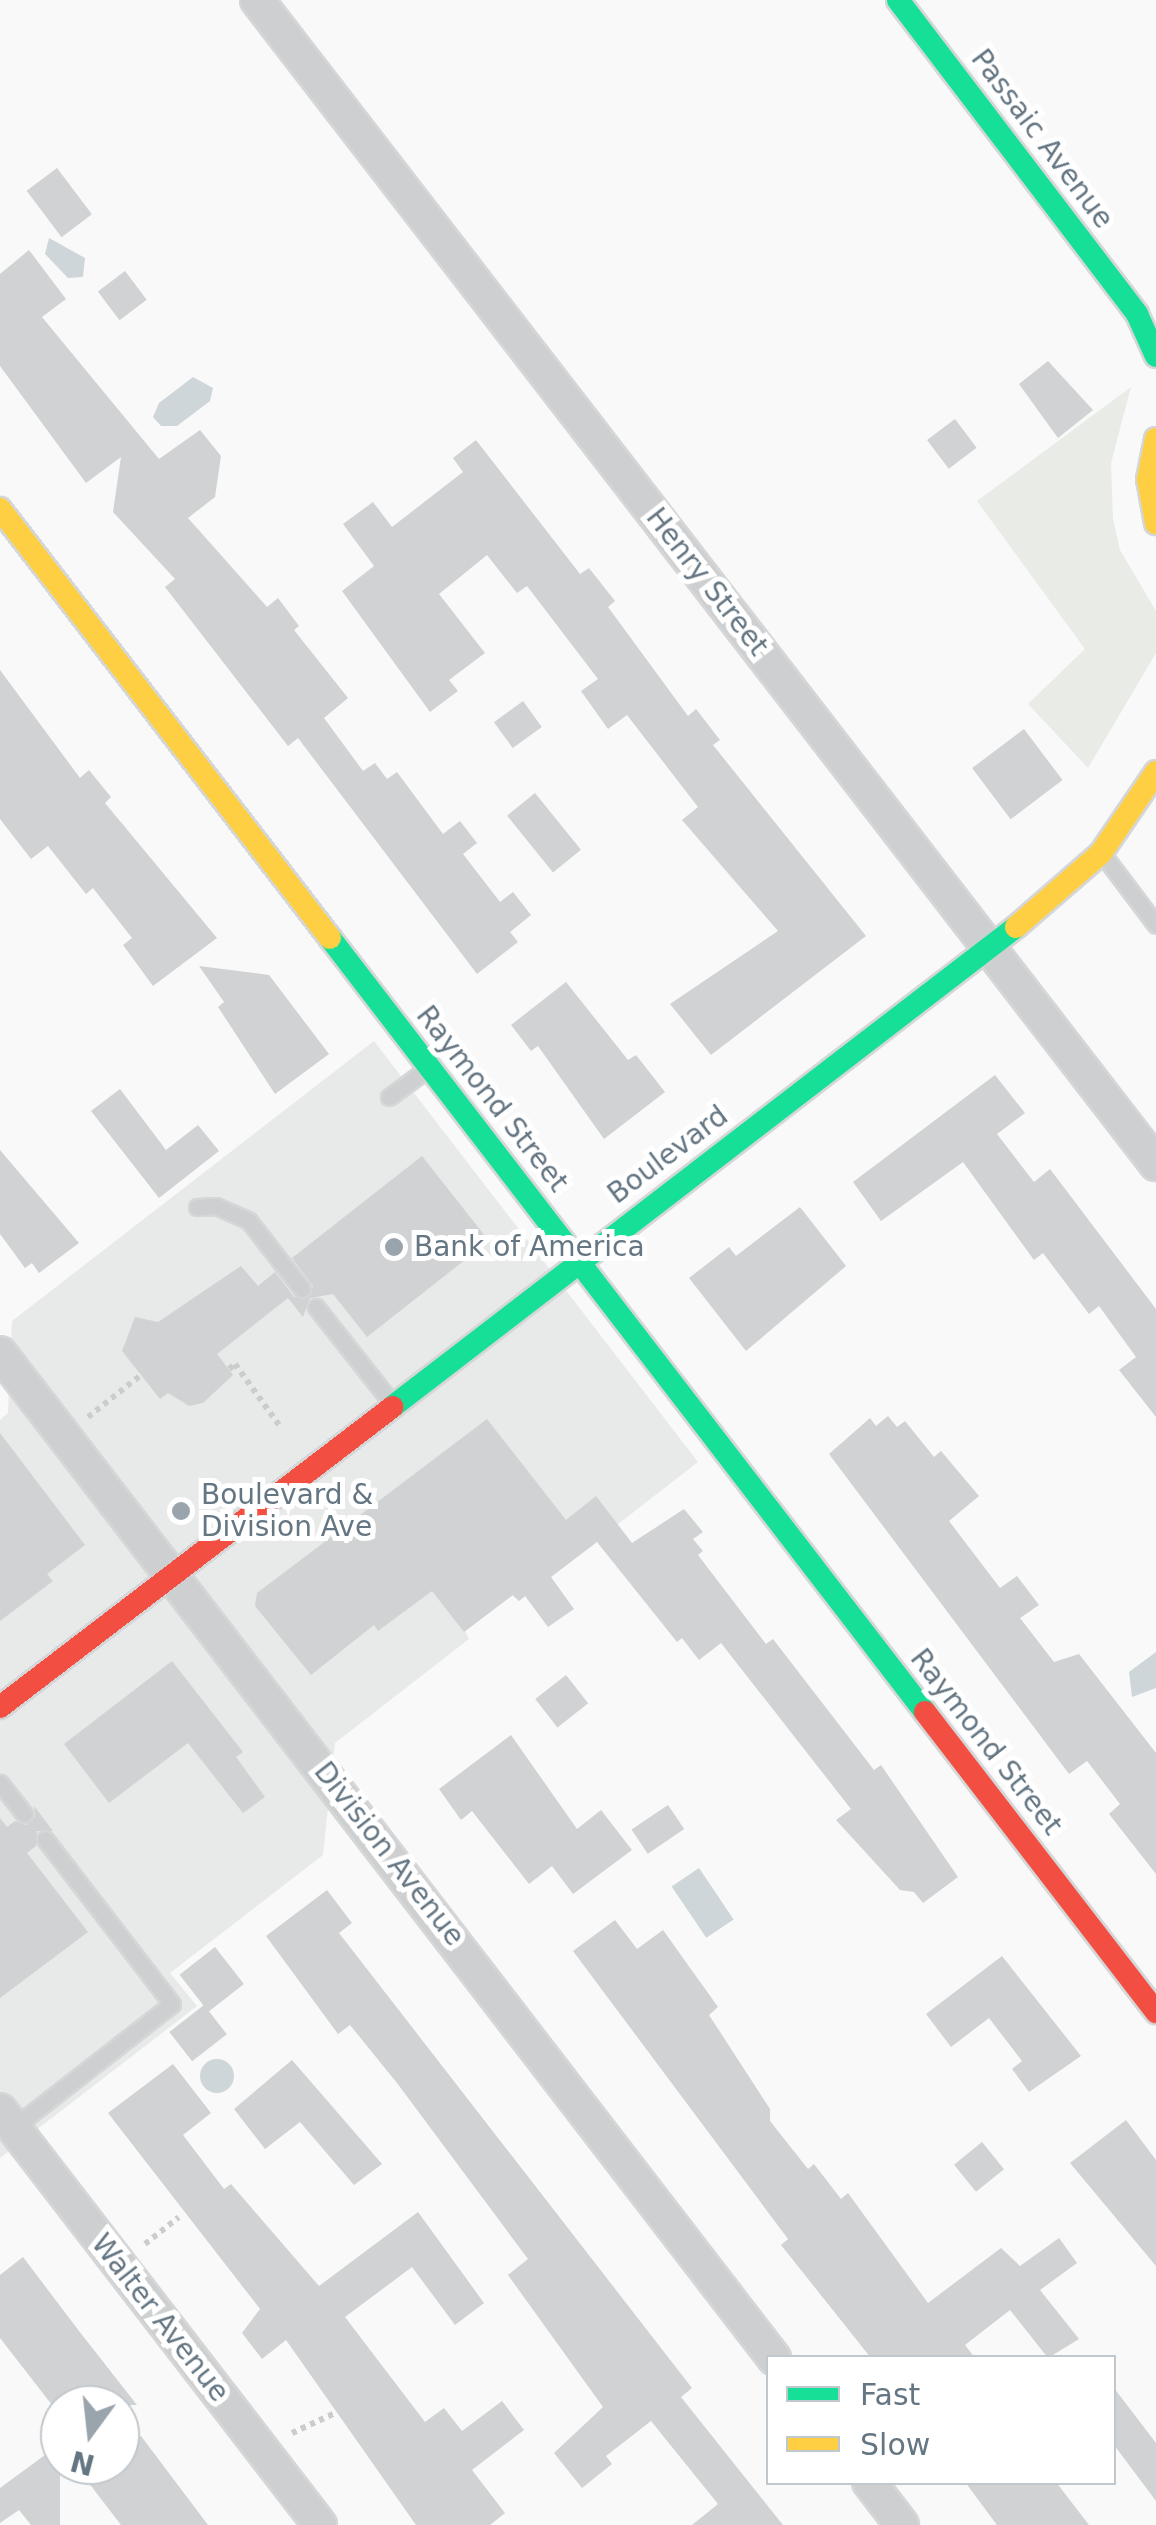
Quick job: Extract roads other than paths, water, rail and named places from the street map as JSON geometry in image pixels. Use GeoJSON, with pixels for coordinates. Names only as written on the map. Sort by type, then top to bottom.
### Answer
{"type":"FeatureCollection","features":[{"type":"Feature","properties":{"kind":"street","name":"Henry Street"},"geometry":{"type":"LineString","coordinates":[[258,0],[1156,1164]]}},
{"type":"Feature","properties":{"kind":"street","name":"Passaic Avenue"},"geometry":{"type":"LineString","coordinates":[[898,0],[1146,319],[1156,356]]}},
{"type":"Feature","properties":{"kind":"street"},"geometry":{"type":"LineString","coordinates":[[1156,439],[1148,480],[1156,522]]}},
{"type":"Feature","properties":{"kind":"street","name":"Raymond Street"},"geometry":{"type":"LineString","coordinates":[[0,509],[1156,2012]]}},
{"type":"Feature","properties":{"kind":"street","name":"Boulevard"},"geometry":{"type":"LineString","coordinates":[[0,1708],[991,949],[1101,852],[1156,772]]}},
{"type":"Feature","properties":{"kind":"street","name":"Division Avenue"},"geometry":{"type":"LineString","coordinates":[[0,1352],[772,2355]]}},
{"type":"Feature","properties":{"kind":"street","name":"Walter Avenue"},"geometry":{"type":"LineString","coordinates":[[7,2119],[320,2525]]}},
{"type":"Feature","properties":{"kind":"street"},"geometry":{"type":"LineString","coordinates":[[871,2485],[902,2525]]}},
{"type":"Feature","properties":{"kind":"lane"},"geometry":{"type":"LineString","coordinates":[[1101,852],[1156,925]]}},
{"type":"Feature","properties":{"kind":"lane"},"geometry":{"type":"LineString","coordinates":[[389,1097],[430,1066]]}},
{"type":"Feature","properties":{"kind":"lane"},"geometry":{"type":"LineString","coordinates":[[197,1206],[216,1206],[250,1221],[302,1290]]}},
{"type":"Feature","properties":{"kind":"lane"},"geometry":{"type":"LineString","coordinates":[[316,1307],[392,1404]]}},
{"type":"Feature","properties":{"kind":"lane"},"geometry":{"type":"LineString","coordinates":[[0,1782],[24,1814]]}},
{"type":"Feature","properties":{"kind":"lane"},"geometry":{"type":"LineString","coordinates":[[7,2119],[172,2004],[45,1839]]}},
{"type":"Feature","properties":{"kind":"place","name":"Bank of America"},"geometry":{"type":"Point","coordinates":[394,1247]}},
{"type":"Feature","properties":{"kind":"place","name":"Boulevard & Division Ave"},"geometry":{"type":"Point","coordinates":[181,1511]}}]}
